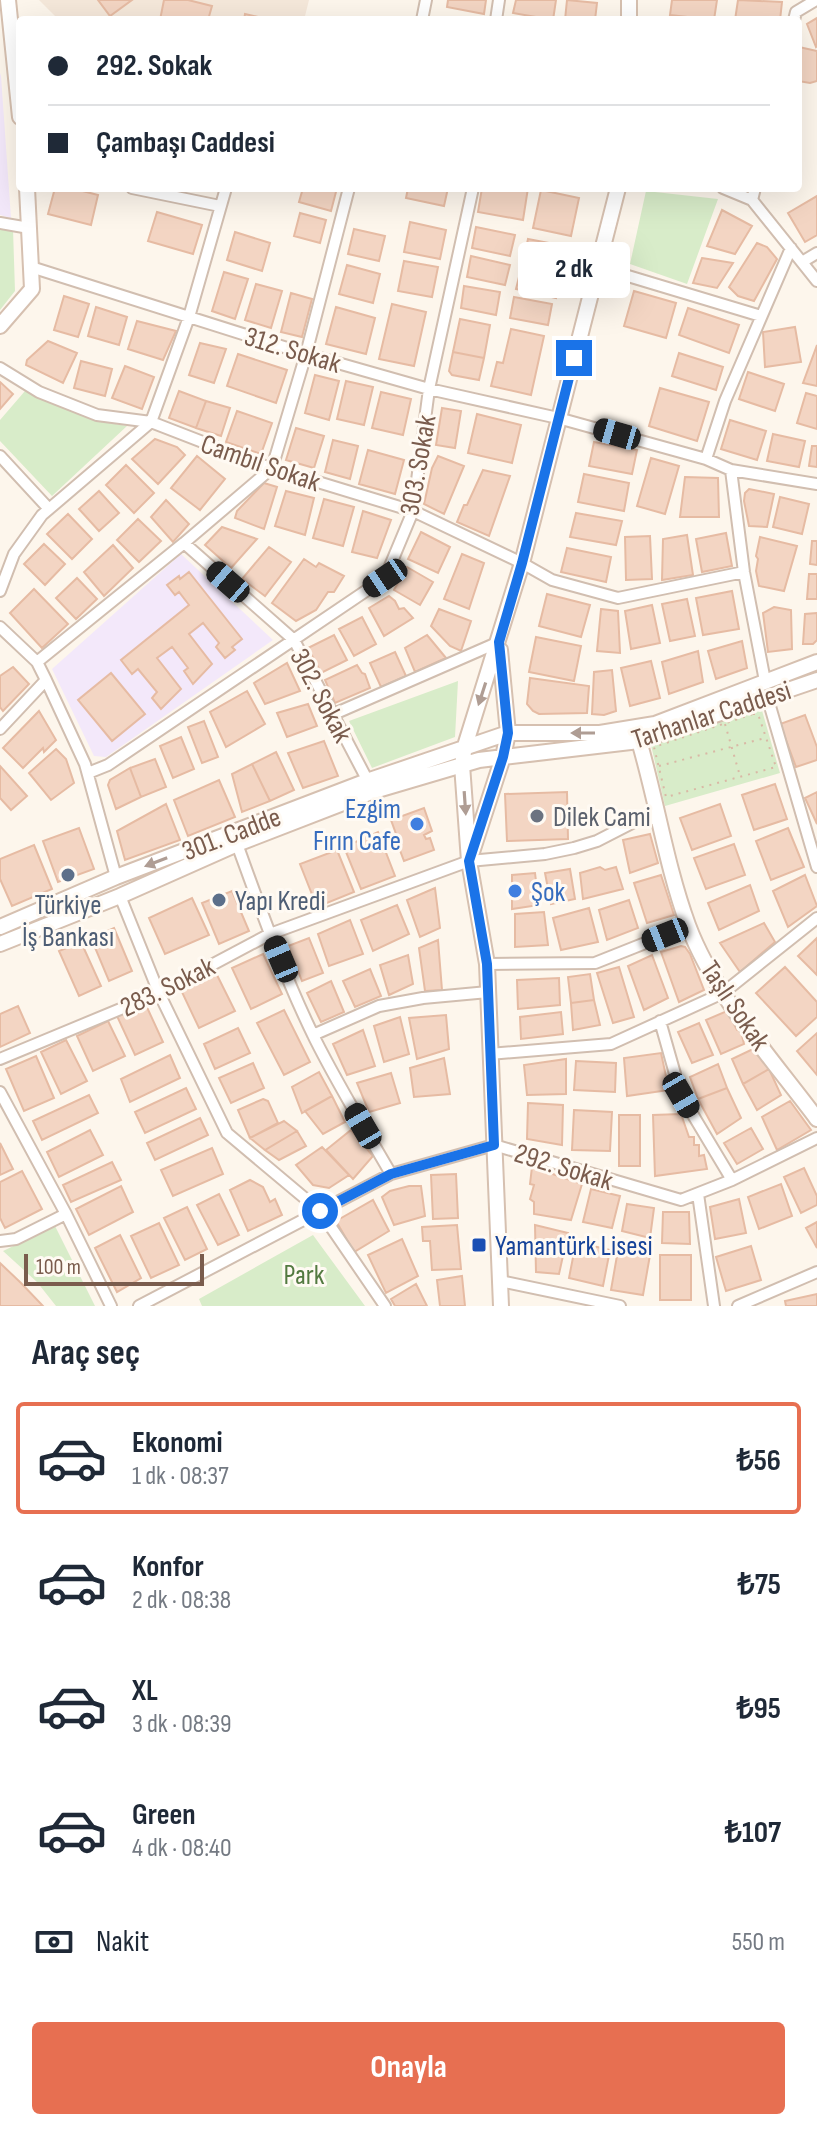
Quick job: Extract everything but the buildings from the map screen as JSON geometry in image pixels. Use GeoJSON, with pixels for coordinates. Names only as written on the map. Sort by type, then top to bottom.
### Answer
{"type":"FeatureCollection","features":[{"type":"Feature","properties":{"kind":"main road"},"geometry":{"type":"LineString","coordinates":[[8,0],[16,80]]}},
{"type":"Feature","properties":{"kind":"main road"},"geometry":{"type":"LineString","coordinates":[[0,326],[32,289],[27,192]]}},
{"type":"Feature","properties":{"kind":"main road"},"geometry":{"type":"LineString","coordinates":[[501,1306],[487,964],[469,861],[462,765],[465,746],[522,563],[617,192]]}},
{"type":"Feature","properties":{"kind":"main road"},"geometry":{"type":"LineString","coordinates":[[469,861],[508,733],[499,642]]}},
{"type":"Feature","properties":{"kind":"main road","name":"Tarhanlar Caddesi"},"geometry":{"type":"LineString","coordinates":[[462,765],[503,757],[639,741],[766,688],[817,662]]}},
{"type":"Feature","properties":{"kind":"main road","name":"Tarhanlar Caddesi"},"geometry":{"type":"LineString","coordinates":[[465,746],[508,733],[600,733],[655,724],[766,688],[817,680]]}},
{"type":"Feature","properties":{"kind":"main road","name":"Taşlı Sokak"},"geometry":{"type":"LineString","coordinates":[[639,741],[688,926],[723,993],[817,1119]]}},
{"type":"Feature","properties":{"kind":"main road","name":"301. Cadde"},"geometry":{"type":"LineString","coordinates":[[0,944],[120,896],[465,746]]}},
{"type":"Feature","properties":{"kind":"main road","name":"301. Cadde"},"geometry":{"type":"LineString","coordinates":[[0,927],[116,877],[371,786],[462,765]]}},
{"type":"Feature","properties":{"kind":"street"},"geometry":{"type":"LineString","coordinates":[[795,16],[796,12],[816,0]]}},
{"type":"Feature","properties":{"kind":"street"},"geometry":{"type":"LineString","coordinates":[[152,192],[220,206]]}},
{"type":"Feature","properties":{"kind":"street"},"geometry":{"type":"LineString","coordinates":[[0,591],[14,554],[49,509],[151,422],[189,317],[225,192]]}},
{"type":"Feature","properties":{"kind":"street"},"geometry":{"type":"LineString","coordinates":[[37,662],[272,468],[306,354],[348,192]]}},
{"type":"Feature","properties":{"kind":"street","name":"303. Sokak"},"geometry":{"type":"LineString","coordinates":[[88,773],[108,765],[385,578],[413,511],[429,389],[472,192]]}},
{"type":"Feature","properties":{"kind":"street"},"geometry":{"type":"LineString","coordinates":[[733,192],[752,200],[817,281]]}},
{"type":"Feature","properties":{"kind":"street"},"geometry":{"type":"LineString","coordinates":[[752,200],[754,192]]}},
{"type":"Feature","properties":{"kind":"street"},"geometry":{"type":"LineString","coordinates":[[0,223],[29,228]]}},
{"type":"Feature","properties":{"kind":"street"},"geometry":{"type":"LineString","coordinates":[[706,459],[725,401],[791,248]]}},
{"type":"Feature","properties":{"kind":"street"},"geometry":{"type":"LineString","coordinates":[[802,262],[817,253]]}},
{"type":"Feature","properties":{"kind":"street","name":"312. Sokak"},"geometry":{"type":"LineString","coordinates":[[31,267],[306,354],[429,389],[558,418],[706,459],[731,470],[817,484]]}},
{"type":"Feature","properties":{"kind":"street"},"geometry":{"type":"LineString","coordinates":[[598,267],[761,316]]}},
{"type":"Feature","properties":{"kind":"street","name":"Cambıl Sokak"},"geometry":{"type":"LineString","coordinates":[[0,368],[39,392],[97,415],[151,422],[272,468],[413,511],[552,580],[618,598],[744,572]]}},
{"type":"Feature","properties":{"kind":"street"},"geometry":{"type":"LineString","coordinates":[[0,456],[49,509]]}},
{"type":"Feature","properties":{"kind":"street"},"geometry":{"type":"LineString","coordinates":[[731,470],[744,572],[766,688],[817,867]]}},
{"type":"Feature","properties":{"kind":"street","name":"302. Sokak"},"geometry":{"type":"LineString","coordinates":[[184,543],[294,640],[371,786]]}},
{"type":"Feature","properties":{"kind":"street"},"geometry":{"type":"LineString","coordinates":[[0,627],[37,662],[46,680],[88,773],[116,877]]}},
{"type":"Feature","properties":{"kind":"street"},"geometry":{"type":"LineString","coordinates":[[334,714],[499,642]]}},
{"type":"Feature","properties":{"kind":"street"},"geometry":{"type":"LineString","coordinates":[[0,729],[46,680]]}},
{"type":"Feature","properties":{"kind":"street","name":"283. Sokak"},"geometry":{"type":"LineString","coordinates":[[0,1059],[159,993],[270,934],[469,861],[574,848],[597,841],[634,822],[657,818]]}},
{"type":"Feature","properties":{"kind":"street"},"geometry":{"type":"LineString","coordinates":[[237,844],[270,934],[313,1035],[391,1174]]}},
{"type":"Feature","properties":{"kind":"street"},"geometry":{"type":"LineString","coordinates":[[120,896],[159,993],[227,1133],[320,1211],[385,1306]]}},
{"type":"Feature","properties":{"kind":"street"},"geometry":{"type":"LineString","coordinates":[[489,1054],[611,1044],[723,993],[817,918]]}},
{"type":"Feature","properties":{"kind":"street"},"geometry":{"type":"LineString","coordinates":[[487,964],[595,963],[688,926]]}},
{"type":"Feature","properties":{"kind":"street"},"geometry":{"type":"LineString","coordinates":[[313,1035],[379,1006],[488,992]]}},
{"type":"Feature","properties":{"kind":"street"},"geometry":{"type":"LineString","coordinates":[[660,1021],[681,1095],[732,1180]]}},
{"type":"Feature","properties":{"kind":"street"},"geometry":{"type":"LineString","coordinates":[[0,1092],[66,1214],[111,1306]]}},
{"type":"Feature","properties":{"kind":"street","name":"292. Sokak"},"geometry":{"type":"LineString","coordinates":[[139,1306],[391,1174],[494,1145],[681,1200],[732,1180],[817,1138]]}},
{"type":"Feature","properties":{"kind":"street"},"geometry":{"type":"LineString","coordinates":[[698,1194],[714,1306]]}},
{"type":"Feature","properties":{"kind":"street"},"geometry":{"type":"LineString","coordinates":[[0,1241],[10,1242],[66,1214]]}},
{"type":"Feature","properties":{"kind":"street"},"geometry":{"type":"LineString","coordinates":[[738,1306],[817,1272]]}},
{"type":"Feature","properties":{"kind":"street"},"geometry":{"type":"LineString","coordinates":[[500,1281],[620,1306]]}},
{"type":"Feature","properties":{"kind":"path"},"geometry":{"type":"LineString","coordinates":[[758,714],[776,767],[666,797],[654,747],[725,723],[758,714]]}},
{"type":"Feature","properties":{"kind":"path"},"geometry":{"type":"LineString","coordinates":[[725,723],[740,777]]}},
{"type":"Feature","properties":{"kind":"path"},"geometry":{"type":"LineString","coordinates":[[659,766],[766,738]]}},
{"type":"Feature","properties":{"kind":"shaded area"},"geometry":{"type":"Polygon","coordinates":[[[39,0],[309,0],[305,16],[55,16],[39,0]]]}},
{"type":"Feature","properties":{"kind":"shaded area"},"geometry":{"type":"Polygon","coordinates":[[[0,73],[1,76],[11,218],[0,215],[0,73]]]}},
{"type":"Feature","properties":{"kind":"shaded area"},"geometry":{"type":"Polygon","coordinates":[[[181,554],[273,640],[106,757],[94,756],[52,669],[181,554]]]}},
{"type":"Feature","properties":{"kind":"green space"},"geometry":{"type":"Polygon","coordinates":[[[646,192],[718,199],[687,284],[630,264],[646,192]]]}},
{"type":"Feature","properties":{"kind":"green space"},"geometry":{"type":"Polygon","coordinates":[[[0,227],[13,229],[15,291],[0,310],[0,227]]]}},
{"type":"Feature","properties":{"kind":"green space"},"geometry":{"type":"Polygon","coordinates":[[[25,391],[98,421],[127,426],[52,496],[0,441],[0,420],[25,391]]]}},
{"type":"Feature","properties":{"kind":"green space"},"geometry":{"type":"Polygon","coordinates":[[[458,681],[455,737],[372,768],[349,721],[458,681]]]}},
{"type":"Feature","properties":{"kind":"green space"},"geometry":{"type":"Polygon","coordinates":[[[761,707],[780,773],[665,806],[651,745],[761,707]]]}},
{"type":"Feature","properties":{"kind":"green space"},"geometry":{"type":"Polygon","coordinates":[[[55,1226],[95,1306],[56,1306],[37,1282],[3,1251],[55,1226]]]}},
{"type":"Feature","properties":{"kind":"green space","name":"Park"},"geometry":{"type":"Polygon","coordinates":[[[313,1235],[365,1306],[202,1306],[199,1299],[313,1235]]]}},
{"type":"Feature","properties":{"kind":"place","name":"Dilek Cami"},"geometry":{"type":"Point","coordinates":[537,816]}},
{"type":"Feature","properties":{"kind":"place","name":"Ezgim Fırın Cafe"},"geometry":{"type":"Point","coordinates":[417,824]}},
{"type":"Feature","properties":{"kind":"place","name":"Türkiye İş Bankası"},"geometry":{"type":"Point","coordinates":[68,875]}},
{"type":"Feature","properties":{"kind":"place","name":"Şok"},"geometry":{"type":"Point","coordinates":[515,891]}},
{"type":"Feature","properties":{"kind":"place","name":"Yapı Kredi"},"geometry":{"type":"Point","coordinates":[219,900]}},
{"type":"Feature","properties":{"kind":"place","name":"Yamantürk Lisesi"},"geometry":{"type":"Point","coordinates":[479,1245]}},
{"type":"Feature","properties":{"kind":"route"},"geometry":{"type":"LineString","coordinates":[[320,1211],[391,1174],[494,1145],[487,964],[469,861],[508,733],[499,642],[574,358]]}}]}
